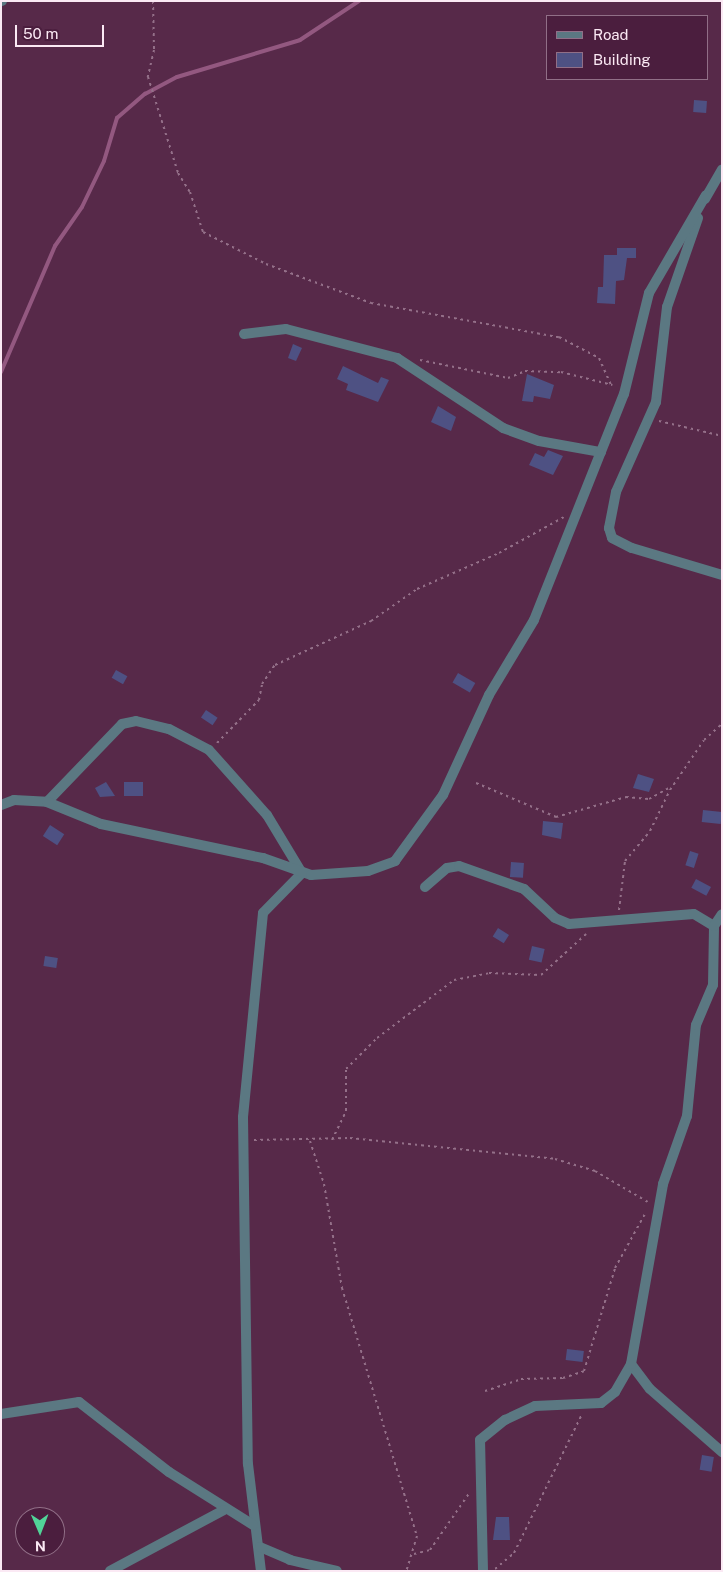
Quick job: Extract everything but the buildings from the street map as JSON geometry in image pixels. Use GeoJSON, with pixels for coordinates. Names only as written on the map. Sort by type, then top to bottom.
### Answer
{"type":"FeatureCollection","features":[{"type":"Feature","properties":{"kind":"street"},"geometry":{"type":"LineString","coordinates":[[1,805],[14,800],[47,802],[101,824],[263,858],[302,873],[368,871],[395,861],[457,769],[489,696],[534,620],[624,394],[649,293],[722,170]]}},
{"type":"Feature","properties":{"kind":"street"},"geometry":{"type":"LineString","coordinates":[[706,195],[667,307],[656,402],[616,492],[610,533],[632,548],[722,575]]}},
{"type":"Feature","properties":{"kind":"street"},"geometry":{"type":"LineString","coordinates":[[244,334],[286,329],[409,364],[503,428],[539,441],[602,452]]}},
{"type":"Feature","properties":{"kind":"street"},"geometry":{"type":"LineString","coordinates":[[47,802],[103,740],[128,722],[169,729],[209,750],[268,814],[302,873]]}},
{"type":"Feature","properties":{"kind":"street"},"geometry":{"type":"LineString","coordinates":[[425,887],[447,868],[459,866],[524,889],[561,922],[694,914],[714,926]]}},
{"type":"Feature","properties":{"kind":"street"},"geometry":{"type":"LineString","coordinates":[[261,1571],[260,1547],[253,1525],[248,1464],[244,1140],[263,913],[302,873]]}},
{"type":"Feature","properties":{"kind":"street"},"geometry":{"type":"LineString","coordinates":[[483,1571],[480,1440],[505,1420],[540,1404],[596,1404],[615,1392],[631,1364],[663,1184],[687,1116],[696,1025],[713,986],[714,926],[722,914]]}},
{"type":"Feature","properties":{"kind":"street"},"geometry":{"type":"LineString","coordinates":[[631,1364],[650,1389],[722,1452]]}},
{"type":"Feature","properties":{"kind":"street"},"geometry":{"type":"LineString","coordinates":[[1,1414],[79,1402],[224,1510],[253,1525]]}},
{"type":"Feature","properties":{"kind":"street"},"geometry":{"type":"LineString","coordinates":[[110,1571],[224,1510]]}},
{"type":"Feature","properties":{"kind":"street"},"geometry":{"type":"LineString","coordinates":[[260,1547],[290,1560],[337,1571]]}},
{"type":"Feature","properties":{"kind":"path"},"geometry":{"type":"LineString","coordinates":[[154,1],[154,50],[148,77],[199,229],[266,264],[371,303],[559,337],[599,358],[611,385]]}},
{"type":"Feature","properties":{"kind":"path"},"geometry":{"type":"LineString","coordinates":[[409,364],[430,359],[508,378],[525,371],[561,372],[611,385],[624,394]]}},
{"type":"Feature","properties":{"kind":"path"},"geometry":{"type":"LineString","coordinates":[[650,418],[722,436]]}},
{"type":"Feature","properties":{"kind":"path"},"geometry":{"type":"LineString","coordinates":[[209,750],[259,700],[262,684],[281,661],[371,621],[417,589],[499,553],[577,512]]}},
{"type":"Feature","properties":{"kind":"path"},"geometry":{"type":"LineString","coordinates":[[619,918],[623,865],[650,831],[671,787],[704,740],[722,724]]}},
{"type":"Feature","properties":{"kind":"path"},"geometry":{"type":"LineString","coordinates":[[476,783],[556,817],[626,797],[648,800],[671,787]]}},
{"type":"Feature","properties":{"kind":"path"},"geometry":{"type":"LineString","coordinates":[[332,1140],[346,1111],[346,1069],[377,1038],[454,980],[489,973],[541,975],[604,920]]}},
{"type":"Feature","properties":{"kind":"path"},"geometry":{"type":"LineString","coordinates":[[244,1140],[332,1140],[426,1144],[555,1159],[595,1171],[652,1204]]}},
{"type":"Feature","properties":{"kind":"path"},"geometry":{"type":"LineString","coordinates":[[310,1141],[324,1184],[342,1288],[417,1536],[414,1554],[406,1571]]}},
{"type":"Feature","properties":{"kind":"path"},"geometry":{"type":"LineString","coordinates":[[485,1391],[522,1378],[564,1378],[584,1371],[615,1268],[663,1184]]}},
{"type":"Feature","properties":{"kind":"path"},"geometry":{"type":"LineString","coordinates":[[493,1571],[514,1553],[577,1421],[596,1404]]}},
{"type":"Feature","properties":{"kind":"path"},"geometry":{"type":"LineString","coordinates":[[414,1554],[430,1550],[442,1537],[480,1478]]}},
{"type":"Feature","properties":{"kind":"waterway"},"geometry":{"type":"LineString","coordinates":[[1,372],[55,246],[82,207],[104,161],[117,118],[145,94],[177,77],[300,40],[359,1]]}}]}
